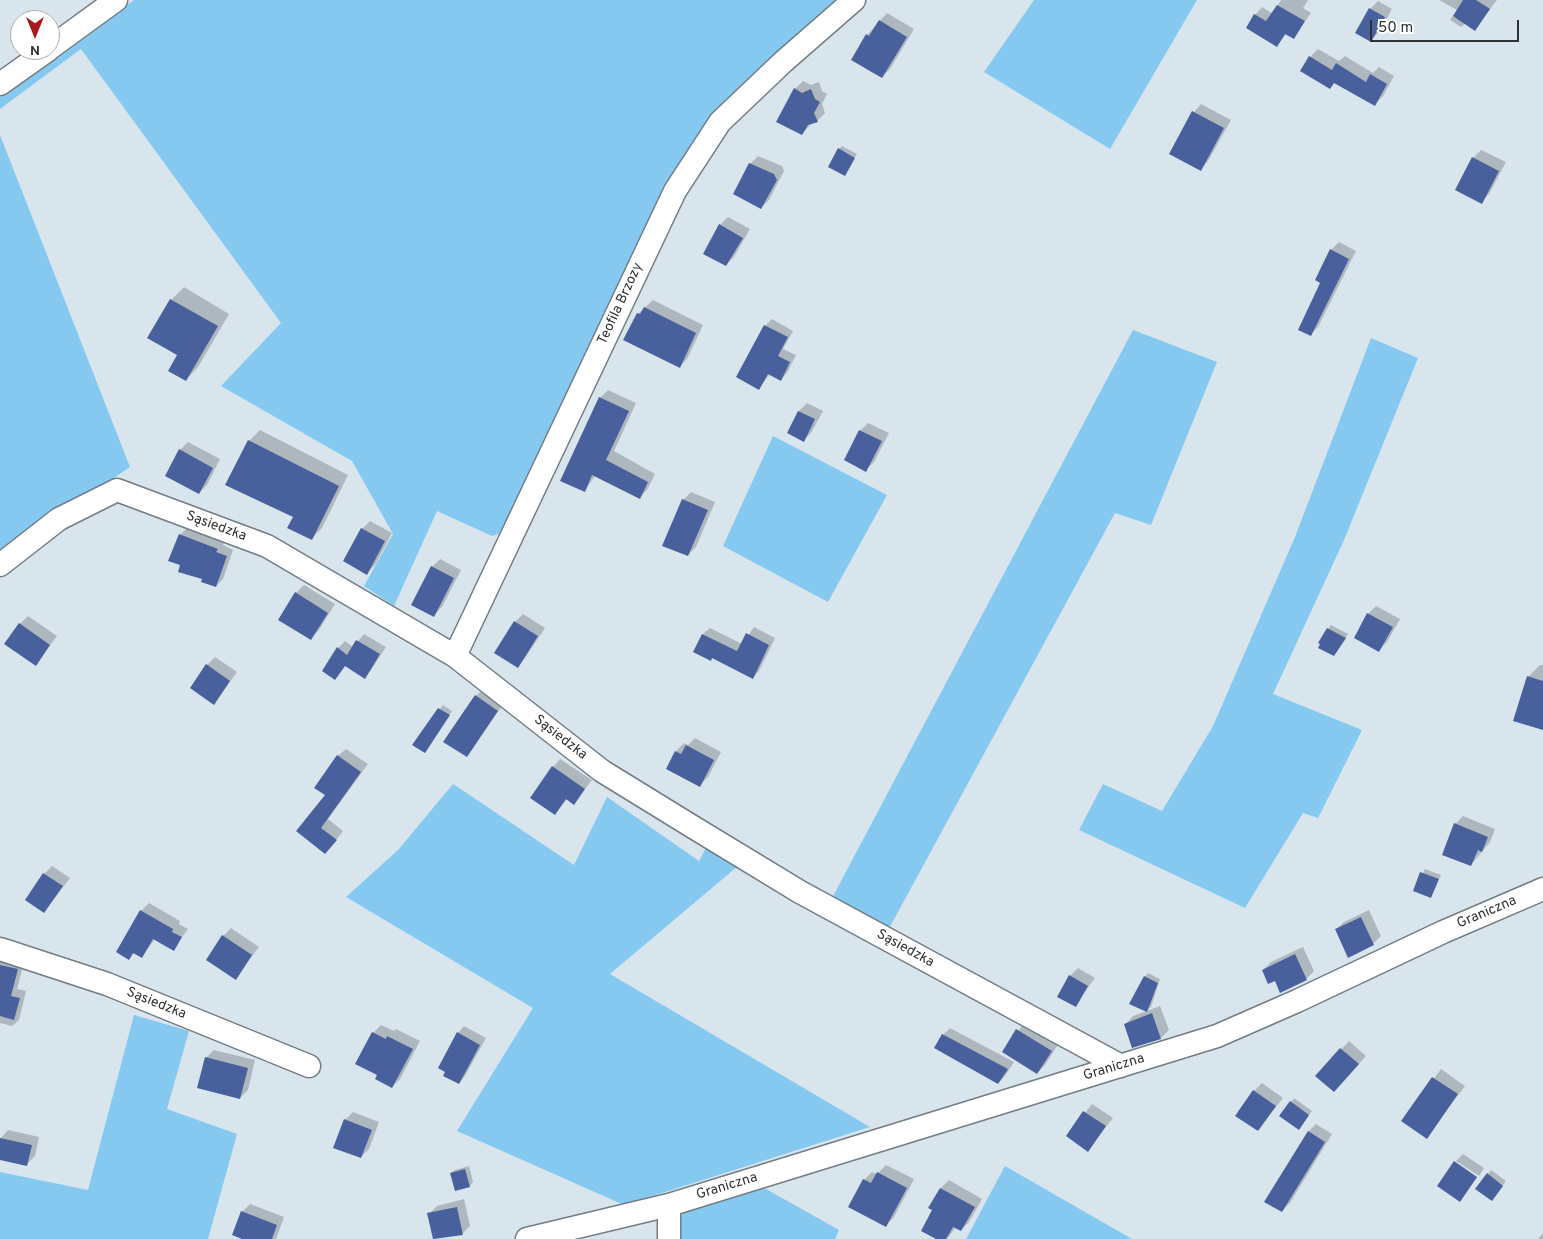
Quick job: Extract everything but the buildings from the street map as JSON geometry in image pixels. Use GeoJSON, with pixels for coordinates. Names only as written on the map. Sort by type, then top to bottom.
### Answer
{"type":"FeatureCollection","features":[{"type":"Feature","properties":{"kind":"street"},"geometry":{"type":"LineString","coordinates":[[60,41],[116,0]]}},
{"type":"Feature","properties":{"kind":"street","name":"Teofila Brzozy"},"geometry":{"type":"LineString","coordinates":[[456,656],[675,191],[720,122],[783,62],[854,0]]}},
{"type":"Feature","properties":{"kind":"street"},"geometry":{"type":"LineString","coordinates":[[0,84],[34,60]]}},
{"type":"Feature","properties":{"kind":"street","name":"Sąsiedzka"},"geometry":{"type":"LineString","coordinates":[[0,566],[59,519],[117,490],[267,546],[456,656],[610,776],[800,892],[1121,1066]]}},
{"type":"Feature","properties":{"kind":"street","name":"Graniczna"},"geometry":{"type":"LineString","coordinates":[[527,1239],[669,1205],[894,1134],[1217,1036],[1297,1001],[1443,932],[1543,889]]}},
{"type":"Feature","properties":{"kind":"street","name":"Sąsiedzka"},"geometry":{"type":"LineString","coordinates":[[0,949],[107,984],[309,1066]]}},
{"type":"Feature","properties":{"kind":"street"},"geometry":{"type":"LineString","coordinates":[[669,1205],[669,1239]]}},
{"type":"Feature","properties":{"kind":"shaded area"},"geometry":{"type":"Polygon","coordinates":[[[134,0],[843,0],[719,107],[664,190],[505,532],[492,536],[437,511],[394,606],[364,586],[393,534],[352,461],[221,386],[281,323],[81,49],[0,109],[0,97],[51,60],[60,60],[60,54],[134,0]]]}},
{"type":"Feature","properties":{"kind":"shaded area"},"geometry":{"type":"Polygon","coordinates":[[[1034,0],[1197,0],[1110,149],[984,72],[1034,0]]]}},
{"type":"Feature","properties":{"kind":"shaded area"},"geometry":{"type":"Polygon","coordinates":[[[0,135],[130,467],[0,555],[0,135]]]}},
{"type":"Feature","properties":{"kind":"shaded area"},"geometry":{"type":"Polygon","coordinates":[[[1133,330],[1217,362],[1151,525],[1115,513],[886,934],[831,900],[1133,330]]]}},
{"type":"Feature","properties":{"kind":"shaded area"},"geometry":{"type":"Polygon","coordinates":[[[1371,338],[1418,358],[1344,540],[1273,694],[1362,730],[1318,818],[1303,813],[1245,908],[1079,830],[1103,784],[1162,811],[1213,726],[1295,537],[1371,338]]]}},
{"type":"Feature","properties":{"kind":"shaded area"},"geometry":{"type":"Polygon","coordinates":[[[773,436],[887,495],[828,602],[723,546],[773,436]]]}},
{"type":"Feature","properties":{"kind":"shaded area"},"geometry":{"type":"Polygon","coordinates":[[[453,784],[574,865],[607,797],[699,861],[708,844],[738,866],[610,974],[870,1127],[624,1205],[457,1131],[533,1008],[346,897],[398,850],[453,784]]]}},
{"type":"Feature","properties":{"kind":"shaded area"},"geometry":{"type":"Polygon","coordinates":[[[134,1015],[189,1031],[167,1109],[237,1134],[208,1239],[0,1239],[0,1172],[88,1190],[134,1015]]]}},
{"type":"Feature","properties":{"kind":"shaded area"},"geometry":{"type":"Polygon","coordinates":[[[1005,1166],[1132,1239],[966,1239],[1005,1166]]]}},
{"type":"Feature","properties":{"kind":"shaded area"},"geometry":{"type":"Polygon","coordinates":[[[747,1188],[766,1189],[839,1230],[835,1239],[679,1239],[678,1222],[684,1211],[747,1188]]]}}]}
